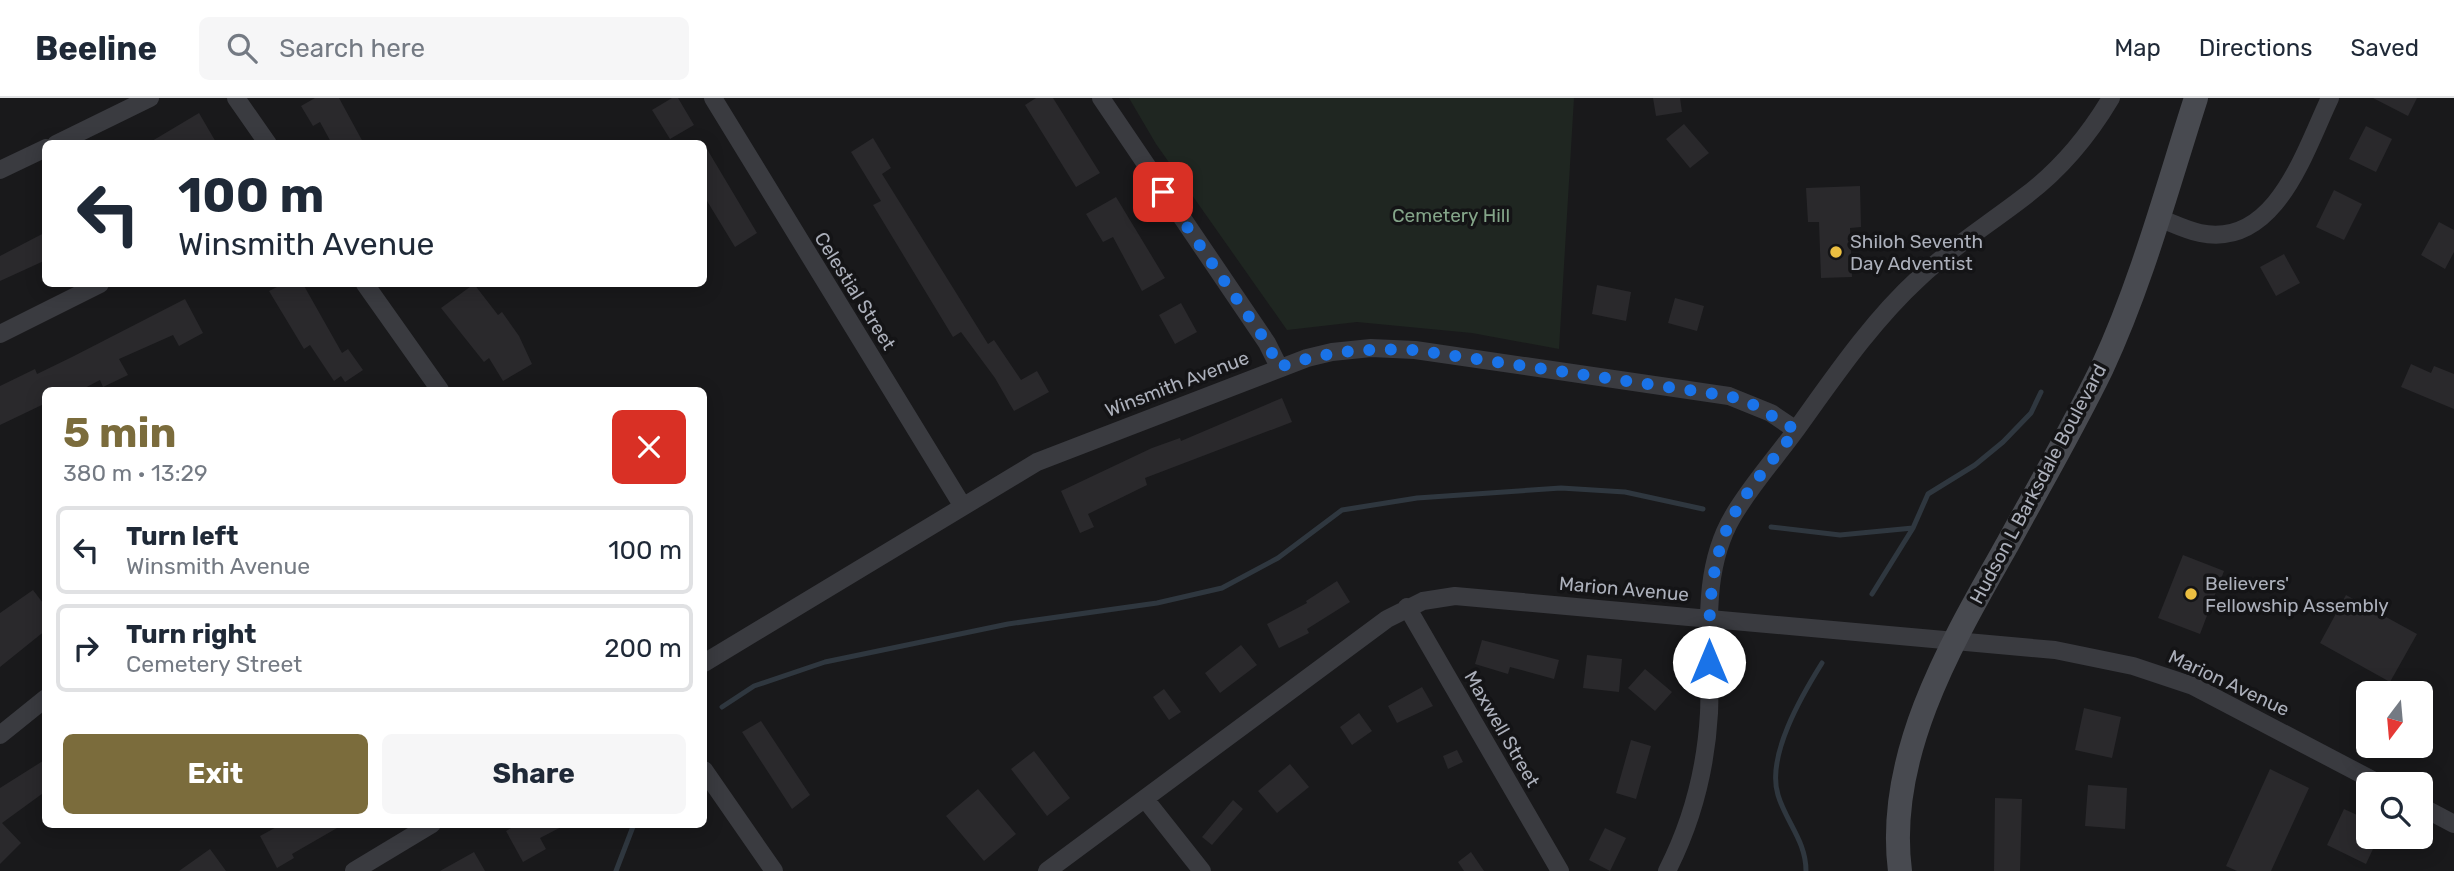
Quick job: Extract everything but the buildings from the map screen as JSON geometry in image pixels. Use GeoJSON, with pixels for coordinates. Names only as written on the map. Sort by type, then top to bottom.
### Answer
{"type":"FeatureCollection","features":[{"type":"Feature","properties":{"kind":"street"},"geometry":{"type":"LineString","coordinates":[[64,140],[150,98]]}},
{"type":"Feature","properties":{"kind":"street"},"geometry":{"type":"LineString","coordinates":[[236,98],[265,140]]}},
{"type":"Feature","properties":{"kind":"street","name":"Celestial Street"},"geometry":{"type":"LineString","coordinates":[[713,98],[962,505]]}},
{"type":"Feature","properties":{"kind":"street"},"geometry":{"type":"LineString","coordinates":[[1101,98],[1267,343],[1279,367]]}},
{"type":"Feature","properties":{"kind":"street"},"geometry":{"type":"LineString","coordinates":[[1667,871],[1689,820],[1706,751],[1709,617],[1716,562],[1733,516],[1894,303],[1943,256],[2026,196],[2057,168],[2085,136],[2111,98]]}},
{"type":"Feature","properties":{"kind":"street","name":"Hudson L Barksdale Boulevard"},"geometry":{"type":"LineString","coordinates":[[1899,871],[1896,843],[1908,764],[1919,725],[1953,640],[2071,430],[2103,365],[2159,218],[2196,98]]}},
{"type":"Feature","properties":{"kind":"street"},"geometry":{"type":"LineString","coordinates":[[2159,218],[2201,233],[2230,232],[2268,214],[2281,198],[2330,98]]}},
{"type":"Feature","properties":{"kind":"street"},"geometry":{"type":"LineString","coordinates":[[0,170],[42,150]]}},
{"type":"Feature","properties":{"kind":"street"},"geometry":{"type":"LineString","coordinates":[[0,334],[94,287]]}},
{"type":"Feature","properties":{"kind":"street"},"geometry":{"type":"LineString","coordinates":[[367,287],[438,387]]}},
{"type":"Feature","properties":{"kind":"street","name":"Winsmith Avenue"},"geometry":{"type":"LineString","coordinates":[[707,661],[962,505],[1038,462],[1279,367],[1332,352],[1371,348],[1415,350],[1729,396],[1761,408],[1796,430]]}},
{"type":"Feature","properties":{"kind":"street","name":"Marion Avenue"},"geometry":{"type":"LineString","coordinates":[[1047,871],[1407,607],[1439,597],[1472,596],[1709,617],[2069,653],[2170,676],[2238,707],[2359,772]]}},
{"type":"Feature","properties":{"kind":"street","name":"Maxwell Street"},"geometry":{"type":"LineString","coordinates":[[1407,607],[1560,871]]}},
{"type":"Feature","properties":{"kind":"street"},"geometry":{"type":"LineString","coordinates":[[0,735],[42,701]]}},
{"type":"Feature","properties":{"kind":"street"},"geometry":{"type":"LineString","coordinates":[[707,774],[774,871]]}},
{"type":"Feature","properties":{"kind":"street"},"geometry":{"type":"LineString","coordinates":[[1145,799],[1202,871]]}},
{"type":"Feature","properties":{"kind":"street"},"geometry":{"type":"LineString","coordinates":[[2433,813],[2454,824]]}},
{"type":"Feature","properties":{"kind":"street"},"geometry":{"type":"LineString","coordinates":[[354,871],[425,828]]}},
{"type":"Feature","properties":{"kind":"green space","name":"Cemetery Hill"},"geometry":{"type":"Polygon","coordinates":[[[1129,98],[1574,98],[1559,349],[1472,333],[1357,322],[1287,330],[1156,144],[1129,98]]]}},
{"type":"Feature","properties":{"kind":"waterway"},"geometry":{"type":"LineString","coordinates":[[1872,594],[1913,528],[1928,494],[1975,465],[2003,442],[2031,413],[2041,392]]}},
{"type":"Feature","properties":{"kind":"waterway"},"geometry":{"type":"LineString","coordinates":[[722,707],[754,686],[825,662],[1008,624],[1157,603],[1222,588],[1278,558],[1342,510],[1417,498],[1561,488],[1625,492],[1703,509]]}},
{"type":"Feature","properties":{"kind":"waterway"},"geometry":{"type":"LineString","coordinates":[[1771,527],[1840,535],[1913,528]]}},
{"type":"Feature","properties":{"kind":"waterway"},"geometry":{"type":"LineString","coordinates":[[1806,871],[1803,850],[1778,795],[1777,762],[1788,726],[1822,663]]}},
{"type":"Feature","properties":{"kind":"waterway"},"geometry":{"type":"LineString","coordinates":[[616,871],[632,828]]}},
{"type":"Feature","properties":{"kind":"place","name":"Shiloh Seventh Day Adventist"},"geometry":{"type":"Point","coordinates":[1836,252]}},
{"type":"Feature","properties":{"kind":"place","name":"Believers' Fellowship Assembly"},"geometry":{"type":"Point","coordinates":[2191,594]}},
{"type":"Feature","properties":{"kind":"route"},"geometry":{"type":"LineString","coordinates":[[1163,192],[1267,343],[1279,367],[1332,352],[1371,348],[1415,350],[1729,396],[1780,418],[1796,430],[1733,516],[1723,539],[1711,586],[1709,662]]}}]}
